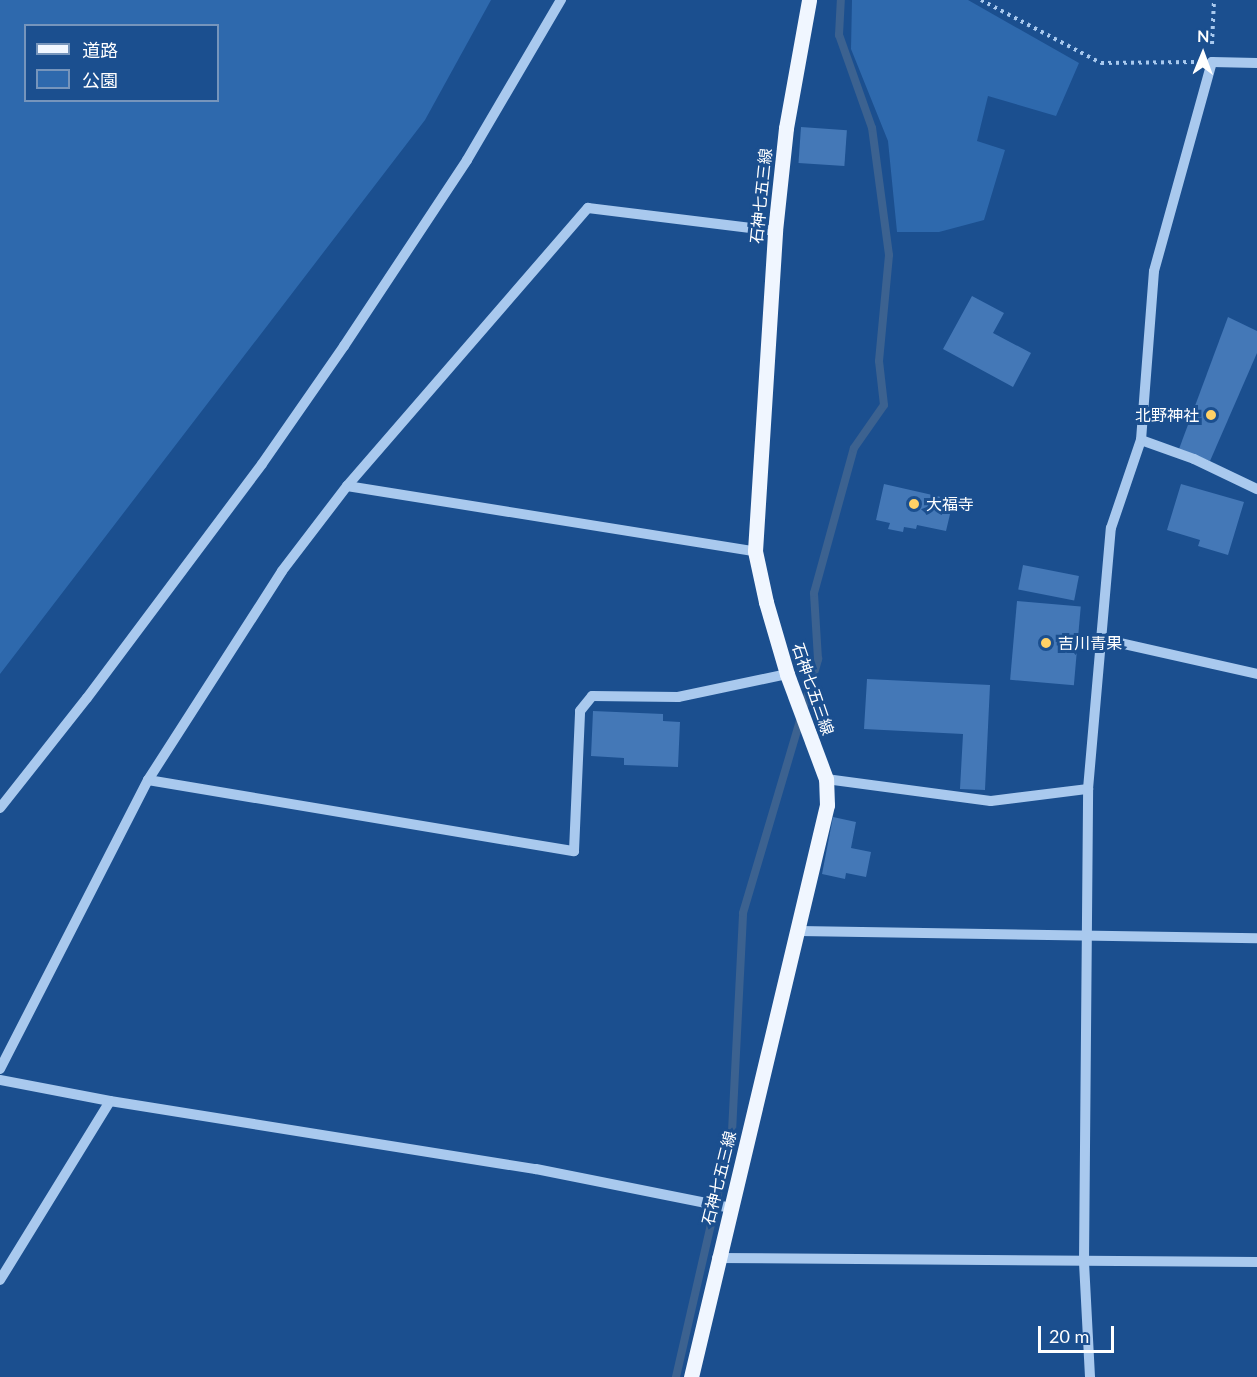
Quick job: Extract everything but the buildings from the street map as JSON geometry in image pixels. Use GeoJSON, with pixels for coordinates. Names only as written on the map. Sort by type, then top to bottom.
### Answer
{"type":"FeatureCollection","features":[{"type":"Feature","properties":{"kind":"main road","name":"石神七五三線"},"geometry":{"type":"LineString","coordinates":[[691,1377],[717,1258],[799,931],[827,805],[826,779],[787,674],[766,602],[755,551],[776,231],[786,128],[809,0]]}},
{"type":"Feature","properties":{"kind":"street"},"geometry":{"type":"LineString","coordinates":[[0,808],[136,633],[262,464],[344,346],[466,160],[561,0]]}},
{"type":"Feature","properties":{"kind":"street"},"geometry":{"type":"LineString","coordinates":[[1090,1377],[1084,1262],[1088,789],[1111,528],[1141,440],[1154,271],[1212,62],[1257,63]]}},
{"type":"Feature","properties":{"kind":"street"},"geometry":{"type":"LineString","coordinates":[[0,1069],[148,780],[282,571],[347,486],[588,208],[776,231]]}},
{"type":"Feature","properties":{"kind":"street"},"geometry":{"type":"LineString","coordinates":[[1141,440],[1194,459],[1257,489]]}},
{"type":"Feature","properties":{"kind":"street"},"geometry":{"type":"LineString","coordinates":[[347,486],[755,551]]}},
{"type":"Feature","properties":{"kind":"street"},"geometry":{"type":"LineString","coordinates":[[1102,639],[1257,674]]}},
{"type":"Feature","properties":{"kind":"street"},"geometry":{"type":"LineString","coordinates":[[148,780],[574,850],[580,711],[592,696],[678,697],[787,674]]}},
{"type":"Feature","properties":{"kind":"street"},"geometry":{"type":"LineString","coordinates":[[826,779],[991,801],[1088,789]]}},
{"type":"Feature","properties":{"kind":"street"},"geometry":{"type":"LineString","coordinates":[[799,931],[1257,938]]}},
{"type":"Feature","properties":{"kind":"street"},"geometry":{"type":"LineString","coordinates":[[0,1080],[110,1101],[536,1169],[731,1208]]}},
{"type":"Feature","properties":{"kind":"street"},"geometry":{"type":"LineString","coordinates":[[0,1280],[110,1101]]}},
{"type":"Feature","properties":{"kind":"street"},"geometry":{"type":"LineString","coordinates":[[717,1258],[1257,1262]]}},
{"type":"Feature","properties":{"kind":"path"},"geometry":{"type":"LineString","coordinates":[[981,0],[1101,63],[1212,62],[1214,0]]}},
{"type":"Feature","properties":{"kind":"green space"},"geometry":{"type":"Polygon","coordinates":[[[0,0],[491,0],[425,120],[0,674],[0,0]]]}},
{"type":"Feature","properties":{"kind":"green space"},"geometry":{"type":"Polygon","coordinates":[[[852,0],[968,0],[1079,63],[1056,116],[988,96],[977,141],[1005,150],[984,220],[939,232],[897,232],[888,141],[851,49],[852,0]]]}},
{"type":"Feature","properties":{"kind":"waterway"},"geometry":{"type":"LineString","coordinates":[[676,1377],[732,1132],[743,913],[818,659],[814,593],[854,448],[884,405],[879,361],[889,255],[872,128],[839,35],[841,0]]}},
{"type":"Feature","properties":{"kind":"place","name":"北野神社"},"geometry":{"type":"Point","coordinates":[1211,415]}},
{"type":"Feature","properties":{"kind":"place","name":"大福寺"},"geometry":{"type":"Point","coordinates":[914,504]}},
{"type":"Feature","properties":{"kind":"place","name":"吉川青果"},"geometry":{"type":"Point","coordinates":[1046,643]}}]}
